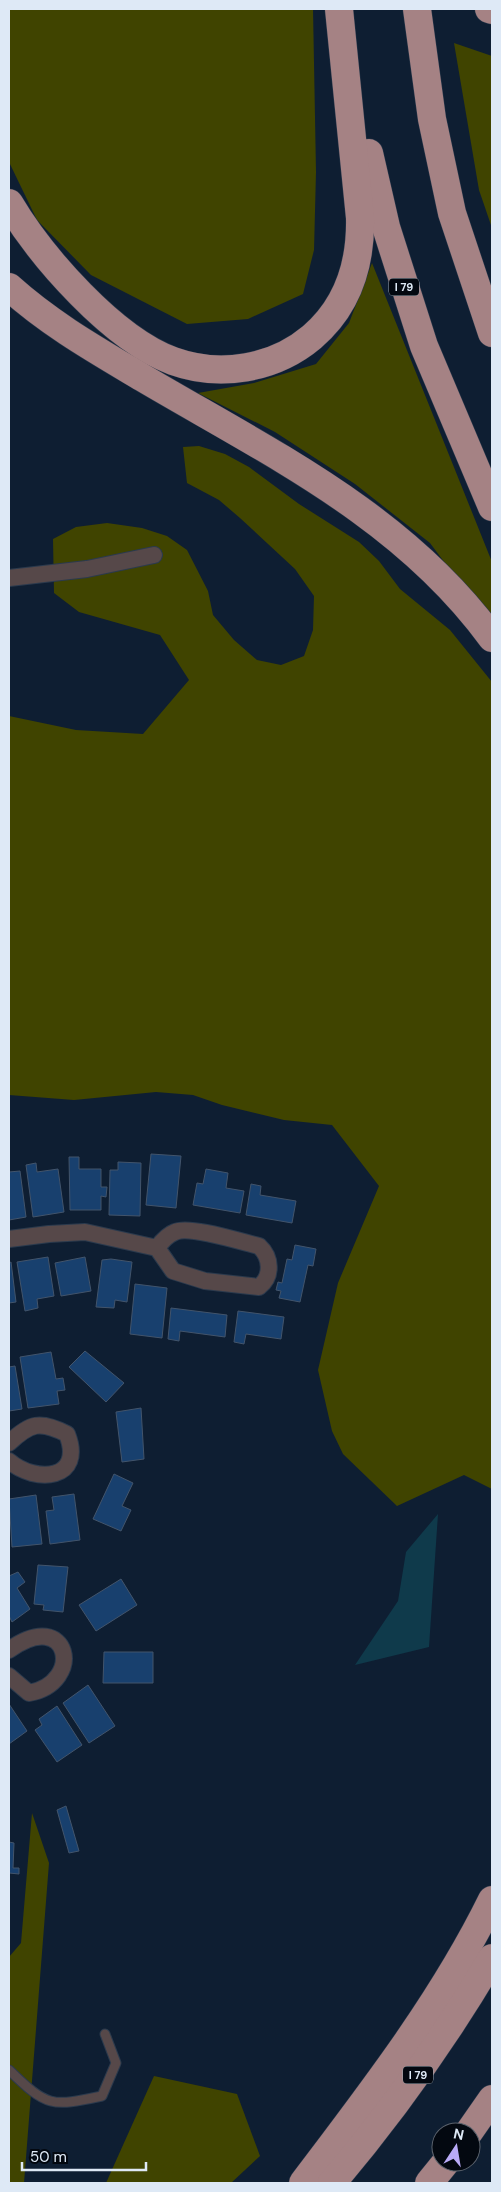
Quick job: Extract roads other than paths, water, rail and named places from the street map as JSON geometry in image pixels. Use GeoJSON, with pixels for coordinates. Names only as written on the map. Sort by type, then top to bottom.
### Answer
{"type":"FeatureCollection","features":[{"type":"Feature","properties":{"kind":"highway"},"geometry":{"type":"LineString","coordinates":[[417,9],[432,119],[452,213],[492,333]]}},
{"type":"Feature","properties":{"kind":"highway","name":"I 79"},"geometry":{"type":"LineString","coordinates":[[339,17],[343,58],[361,115],[376,186],[402,282],[424,346],[492,507]]}},
{"type":"Feature","properties":{"kind":"highway"},"geometry":{"type":"LineString","coordinates":[[9,203],[34,240],[78,290],[124,331],[157,354],[188,366],[222,370],[247,368],[273,360],[307,341],[331,318],[347,292],[356,264],[360,218],[343,58]]}},
{"type":"Feature","properties":{"kind":"highway"},"geometry":{"type":"LineString","coordinates":[[9,287],[68,333],[354,504],[401,541],[433,570],[492,638]]}},
{"type":"Feature","properties":{"kind":"highway"},"geometry":{"type":"LineString","coordinates":[[304,2183],[360,2108],[444,1987],[492,1900]]}},
{"type":"Feature","properties":{"kind":"highway","name":"I 79"},"geometry":{"type":"LineString","coordinates":[[332,2183],[403,2097],[433,2053],[492,1958]]}},
{"type":"Feature","properties":{"kind":"highway"},"geometry":{"type":"LineString","coordinates":[[476,2122],[492,2098]]}},
{"type":"Feature","properties":{"kind":"highway"},"geometry":{"type":"LineString","coordinates":[[429,2183],[438,2172]]}},
{"type":"Feature","properties":{"kind":"street"},"geometry":{"type":"LineString","coordinates":[[9,578],[87,569],[154,555]]}},
{"type":"Feature","properties":{"kind":"street"},"geometry":{"type":"LineString","coordinates":[[9,1239],[85,1232],[158,1248],[173,1271],[205,1281],[259,1287],[264,1283],[267,1276],[269,1260],[260,1246],[195,1231],[176,1231],[164,1239],[158,1248]]}},
{"type":"Feature","properties":{"kind":"street"},"geometry":{"type":"LineString","coordinates":[[9,1443],[30,1426],[42,1424],[67,1434],[72,1455],[68,1466],[58,1473],[47,1475],[31,1474],[19,1470],[9,1461]]}},
{"type":"Feature","properties":{"kind":"street"},"geometry":{"type":"LineString","coordinates":[[9,1650],[21,1641],[43,1635],[52,1638],[59,1644],[64,1654],[64,1663],[55,1681],[38,1692],[29,1693],[9,1676]]}},
{"type":"Feature","properties":{"kind":"lane"},"geometry":{"type":"LineString","coordinates":[[9,2070],[30,2091],[44,2100],[68,2103],[102,2096],[116,2063],[105,2034]]}},
{"type":"Feature","properties":{"kind":"water"},"geometry":{"type":"Polygon","coordinates":[[[438,1514],[429,1647],[355,1665],[398,1601],[406,1552],[438,1514]]]}}]}
